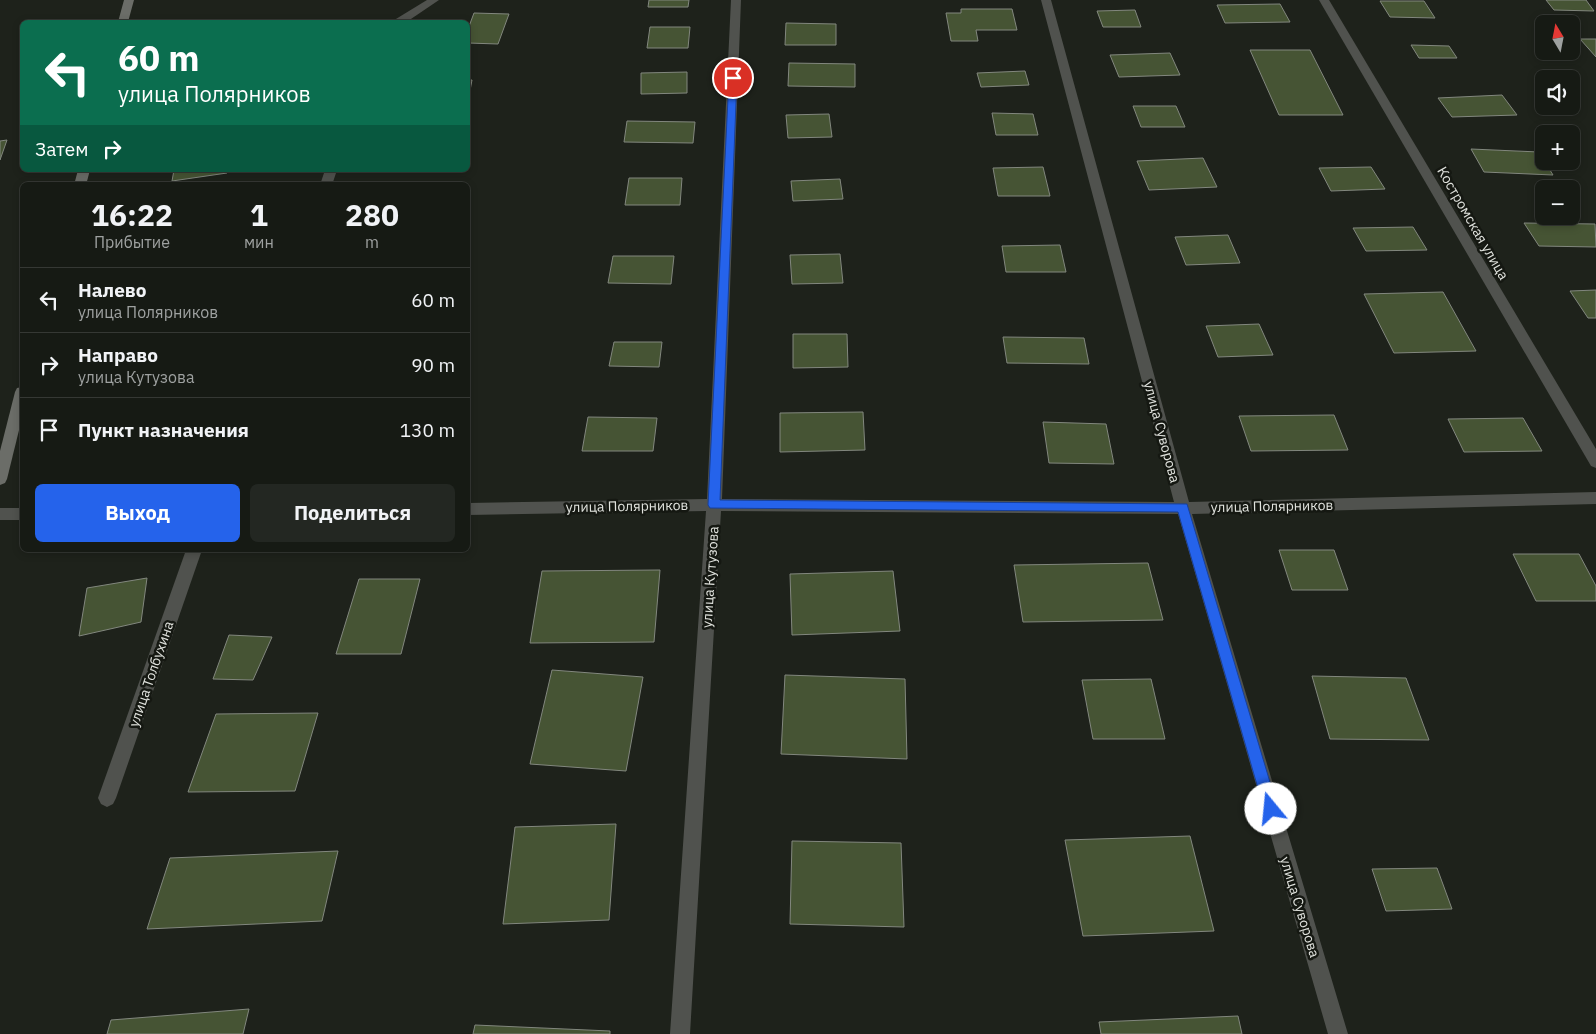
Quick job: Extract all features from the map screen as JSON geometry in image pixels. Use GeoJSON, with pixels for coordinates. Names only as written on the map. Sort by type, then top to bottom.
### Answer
{"type":"FeatureCollection","features":[{"type":"Feature","properties":{"kind":"street"},"geometry":{"type":"LineString","coordinates":[[124,20],[129,0]]}},
{"type":"Feature","properties":{"kind":"street"},"geometry":{"type":"LineString","coordinates":[[402,20],[434,0]]}},
{"type":"Feature","properties":{"kind":"street","name":"улица Кутузова"},"geometry":{"type":"LineString","coordinates":[[680,1034],[714,505],[736,0]]}},
{"type":"Feature","properties":{"kind":"street","name":"улица Суворова"},"geometry":{"type":"LineString","coordinates":[[1046,0],[1183,508],[1338,1034]]}},
{"type":"Feature","properties":{"kind":"street","name":"Костромская улица"},"geometry":{"type":"LineString","coordinates":[[1324,0],[1596,462]]}},
{"type":"Feature","properties":{"kind":"street"},"geometry":{"type":"LineString","coordinates":[[0,480],[20,400]]}},
{"type":"Feature","properties":{"kind":"street","name":"улица Полярников"},"geometry":{"type":"LineString","coordinates":[[470,509],[714,505],[1183,508],[1596,498]]}},
{"type":"Feature","properties":{"kind":"street"},"geometry":{"type":"LineString","coordinates":[[0,514],[20,514]]}},
{"type":"Feature","properties":{"kind":"street","name":"улица Толбухина"},"geometry":{"type":"LineString","coordinates":[[107,798],[193,552]]}},
{"type":"Feature","properties":{"kind":"building"},"geometry":{"type":"Polygon","coordinates":[[[649,0],[689,0],[688,7],[648,7],[649,0]]]}},
{"type":"Feature","properties":{"kind":"building"},"geometry":{"type":"Polygon","coordinates":[[[1546,0],[1586,0],[1594,11],[1554,10],[1546,0]]]}},
{"type":"Feature","properties":{"kind":"building"},"geometry":{"type":"Polygon","coordinates":[[[1380,1],[1424,1],[1435,18],[1390,17],[1380,1]]]}},
{"type":"Feature","properties":{"kind":"building"},"geometry":{"type":"Polygon","coordinates":[[[1280,4],[1290,22],[1225,23],[1217,5],[1280,4]]]}},
{"type":"Feature","properties":{"kind":"building"},"geometry":{"type":"Polygon","coordinates":[[[961,9],[1012,9],[1017,30],[976,30],[978,41],[951,41],[946,13],[961,13],[961,9]]]}},
{"type":"Feature","properties":{"kind":"building"},"geometry":{"type":"Polygon","coordinates":[[[1135,10],[1141,27],[1103,27],[1097,11],[1135,10]]]}},
{"type":"Feature","properties":{"kind":"building"},"geometry":{"type":"Polygon","coordinates":[[[474,13],[509,14],[498,44],[470,43],[470,24],[474,13]]]}},
{"type":"Feature","properties":{"kind":"building"},"geometry":{"type":"Polygon","coordinates":[[[786,23],[836,24],[836,45],[785,45],[786,23]]]}},
{"type":"Feature","properties":{"kind":"building"},"geometry":{"type":"Polygon","coordinates":[[[650,27],[690,27],[688,48],[647,48],[650,27]]]}},
{"type":"Feature","properties":{"kind":"building"},"geometry":{"type":"Polygon","coordinates":[[[1580,39],[1596,39],[1596,57],[1580,39]]]}},
{"type":"Feature","properties":{"kind":"building"},"geometry":{"type":"Polygon","coordinates":[[[1411,45],[1449,46],[1457,58],[1419,58],[1411,45]]]}},
{"type":"Feature","properties":{"kind":"building"},"geometry":{"type":"Polygon","coordinates":[[[1250,50],[1310,50],[1343,115],[1279,115],[1250,50]]]}},
{"type":"Feature","properties":{"kind":"building"},"geometry":{"type":"Polygon","coordinates":[[[1170,53],[1180,75],[1119,77],[1110,55],[1170,53]]]}},
{"type":"Feature","properties":{"kind":"building"},"geometry":{"type":"Polygon","coordinates":[[[789,63],[855,64],[855,87],[788,86],[789,63]]]}},
{"type":"Feature","properties":{"kind":"building"},"geometry":{"type":"Polygon","coordinates":[[[1025,71],[1029,85],[981,87],[977,73],[1025,71]]]}},
{"type":"Feature","properties":{"kind":"building"},"geometry":{"type":"Polygon","coordinates":[[[687,72],[687,93],[641,94],[641,73],[687,72]]]}},
{"type":"Feature","properties":{"kind":"building"},"geometry":{"type":"Polygon","coordinates":[[[1502,95],[1517,115],[1452,117],[1438,98],[1502,95]]]}},
{"type":"Feature","properties":{"kind":"building"},"geometry":{"type":"Polygon","coordinates":[[[1133,106],[1176,106],[1185,127],[1141,127],[1133,106]]]}},
{"type":"Feature","properties":{"kind":"building"},"geometry":{"type":"Polygon","coordinates":[[[992,113],[1033,114],[1038,135],[996,135],[992,113]]]}},
{"type":"Feature","properties":{"kind":"building"},"geometry":{"type":"Polygon","coordinates":[[[829,114],[832,137],[788,138],[786,115],[829,114]]]}},
{"type":"Feature","properties":{"kind":"building"},"geometry":{"type":"Polygon","coordinates":[[[627,121],[695,122],[693,143],[624,142],[627,121]]]}},
{"type":"Feature","properties":{"kind":"building"},"geometry":{"type":"Polygon","coordinates":[[[7,140],[0,160],[0,141],[7,140]]]}},
{"type":"Feature","properties":{"kind":"building"},"geometry":{"type":"Polygon","coordinates":[[[1471,149],[1535,152],[1535,170],[1550,170],[1553,175],[1484,172],[1471,149]]]}},
{"type":"Feature","properties":{"kind":"building"},"geometry":{"type":"Polygon","coordinates":[[[1203,158],[1217,187],[1149,190],[1137,161],[1203,158]]]}},
{"type":"Feature","properties":{"kind":"building"},"geometry":{"type":"Polygon","coordinates":[[[1043,167],[1050,196],[998,196],[993,168],[1043,167]]]}},
{"type":"Feature","properties":{"kind":"building"},"geometry":{"type":"Polygon","coordinates":[[[1371,167],[1385,189],[1331,191],[1319,168],[1371,167]]]}},
{"type":"Feature","properties":{"kind":"building"},"geometry":{"type":"Polygon","coordinates":[[[174,172],[227,172],[227,173],[172,181],[174,172]]]}},
{"type":"Feature","properties":{"kind":"building"},"geometry":{"type":"Polygon","coordinates":[[[629,178],[682,178],[680,205],[625,205],[629,178]]]}},
{"type":"Feature","properties":{"kind":"building"},"geometry":{"type":"Polygon","coordinates":[[[840,179],[843,199],[793,201],[791,181],[840,179]]]}},
{"type":"Feature","properties":{"kind":"building"},"geometry":{"type":"Polygon","coordinates":[[[1524,223],[1535,223],[1535,225],[1595,224],[1596,247],[1539,246],[1524,223]]]}},
{"type":"Feature","properties":{"kind":"building"},"geometry":{"type":"Polygon","coordinates":[[[1413,227],[1427,250],[1366,251],[1353,228],[1413,227]]]}},
{"type":"Feature","properties":{"kind":"building"},"geometry":{"type":"Polygon","coordinates":[[[1228,235],[1240,263],[1186,265],[1175,237],[1228,235]]]}},
{"type":"Feature","properties":{"kind":"building"},"geometry":{"type":"Polygon","coordinates":[[[1060,245],[1066,272],[1006,272],[1002,246],[1060,245]]]}},
{"type":"Feature","properties":{"kind":"building"},"geometry":{"type":"Polygon","coordinates":[[[840,254],[843,283],[792,284],[790,255],[840,254]]]}},
{"type":"Feature","properties":{"kind":"building"},"geometry":{"type":"Polygon","coordinates":[[[613,256],[674,256],[671,284],[608,283],[613,256]]]}},
{"type":"Feature","properties":{"kind":"building"},"geometry":{"type":"Polygon","coordinates":[[[1596,290],[1596,318],[1588,318],[1570,291],[1596,290]]]}},
{"type":"Feature","properties":{"kind":"building"},"geometry":{"type":"Polygon","coordinates":[[[1443,292],[1476,351],[1394,353],[1364,294],[1443,292]]]}},
{"type":"Feature","properties":{"kind":"building"},"geometry":{"type":"Polygon","coordinates":[[[1259,324],[1273,355],[1218,357],[1206,326],[1259,324]]]}},
{"type":"Feature","properties":{"kind":"building"},"geometry":{"type":"Polygon","coordinates":[[[793,334],[847,334],[848,367],[793,368],[793,334]]]}},
{"type":"Feature","properties":{"kind":"building"},"geometry":{"type":"Polygon","coordinates":[[[1003,337],[1084,338],[1089,364],[1007,363],[1003,337]]]}},
{"type":"Feature","properties":{"kind":"building"},"geometry":{"type":"Polygon","coordinates":[[[614,342],[662,342],[659,367],[609,366],[614,342]]]}},
{"type":"Feature","properties":{"kind":"building"},"geometry":{"type":"Polygon","coordinates":[[[863,412],[865,450],[780,452],[780,413],[863,412]]]}},
{"type":"Feature","properties":{"kind":"building"},"geometry":{"type":"Polygon","coordinates":[[[1334,415],[1348,450],[1251,451],[1239,416],[1334,415]]]}},
{"type":"Feature","properties":{"kind":"building"},"geometry":{"type":"Polygon","coordinates":[[[588,417],[657,418],[653,451],[582,451],[588,417]]]}},
{"type":"Feature","properties":{"kind":"building"},"geometry":{"type":"Polygon","coordinates":[[[1523,418],[1542,451],[1464,452],[1448,419],[1523,418]]]}},
{"type":"Feature","properties":{"kind":"building"},"geometry":{"type":"Polygon","coordinates":[[[1043,422],[1106,424],[1114,464],[1049,463],[1043,422]]]}},
{"type":"Feature","properties":{"kind":"building"},"geometry":{"type":"Polygon","coordinates":[[[1279,550],[1334,550],[1348,590],[1292,590],[1279,550]]]}},
{"type":"Feature","properties":{"kind":"building"},"geometry":{"type":"Polygon","coordinates":[[[1513,554],[1579,554],[1596,586],[1596,601],[1536,601],[1513,554]]]}},
{"type":"Feature","properties":{"kind":"building"},"geometry":{"type":"Polygon","coordinates":[[[1148,563],[1163,620],[1023,622],[1014,565],[1148,563]]]}},
{"type":"Feature","properties":{"kind":"building"},"geometry":{"type":"Polygon","coordinates":[[[660,570],[654,642],[530,643],[542,571],[660,570]]]}},
{"type":"Feature","properties":{"kind":"building"},"geometry":{"type":"Polygon","coordinates":[[[893,571],[900,631],[792,635],[790,574],[893,571]]]}},
{"type":"Feature","properties":{"kind":"building"},"geometry":{"type":"Polygon","coordinates":[[[147,578],[141,622],[79,636],[87,588],[147,578]]]}},
{"type":"Feature","properties":{"kind":"building"},"geometry":{"type":"Polygon","coordinates":[[[359,579],[420,579],[401,654],[336,654],[359,579]]]}},
{"type":"Feature","properties":{"kind":"building"},"geometry":{"type":"Polygon","coordinates":[[[229,635],[272,637],[253,680],[213,679],[229,635]]]}},
{"type":"Feature","properties":{"kind":"building"},"geometry":{"type":"Polygon","coordinates":[[[552,670],[643,677],[626,771],[530,764],[552,670]]]}},
{"type":"Feature","properties":{"kind":"building"},"geometry":{"type":"Polygon","coordinates":[[[785,675],[905,679],[907,759],[781,754],[785,675]]]}},
{"type":"Feature","properties":{"kind":"building"},"geometry":{"type":"Polygon","coordinates":[[[1312,676],[1406,678],[1429,740],[1330,739],[1312,676]]]}},
{"type":"Feature","properties":{"kind":"building"},"geometry":{"type":"Polygon","coordinates":[[[1151,679],[1165,739],[1093,739],[1082,680],[1151,679]]]}},
{"type":"Feature","properties":{"kind":"building"},"geometry":{"type":"Polygon","coordinates":[[[318,713],[295,791],[188,792],[216,714],[318,713]]]}},
{"type":"Feature","properties":{"kind":"building"},"geometry":{"type":"Polygon","coordinates":[[[616,824],[609,920],[503,924],[515,827],[616,824]]]}},
{"type":"Feature","properties":{"kind":"building"},"geometry":{"type":"Polygon","coordinates":[[[1190,836],[1214,931],[1083,936],[1065,840],[1190,836]]]}},
{"type":"Feature","properties":{"kind":"building"},"geometry":{"type":"Polygon","coordinates":[[[792,841],[901,843],[904,927],[790,924],[792,841]]]}},
{"type":"Feature","properties":{"kind":"building"},"geometry":{"type":"Polygon","coordinates":[[[338,851],[322,921],[147,929],[170,858],[338,851]]]}},
{"type":"Feature","properties":{"kind":"building"},"geometry":{"type":"Polygon","coordinates":[[[1437,868],[1452,909],[1386,911],[1372,869],[1437,868]]]}},
{"type":"Feature","properties":{"kind":"building"},"geometry":{"type":"Polygon","coordinates":[[[249,1009],[243,1034],[107,1034],[111,1020],[249,1009]]]}},
{"type":"Feature","properties":{"kind":"building"},"geometry":{"type":"Polygon","coordinates":[[[1238,1016],[1242,1034],[1101,1034],[1099,1022],[1238,1016]]]}},
{"type":"Feature","properties":{"kind":"building"},"geometry":{"type":"Polygon","coordinates":[[[475,1025],[610,1031],[610,1034],[473,1034],[475,1025]]]}},
{"type":"Feature","properties":{"kind":"route"},"geometry":{"type":"LineString","coordinates":[[733,78],[714,505],[1183,508],[1271,809]]}}]}
